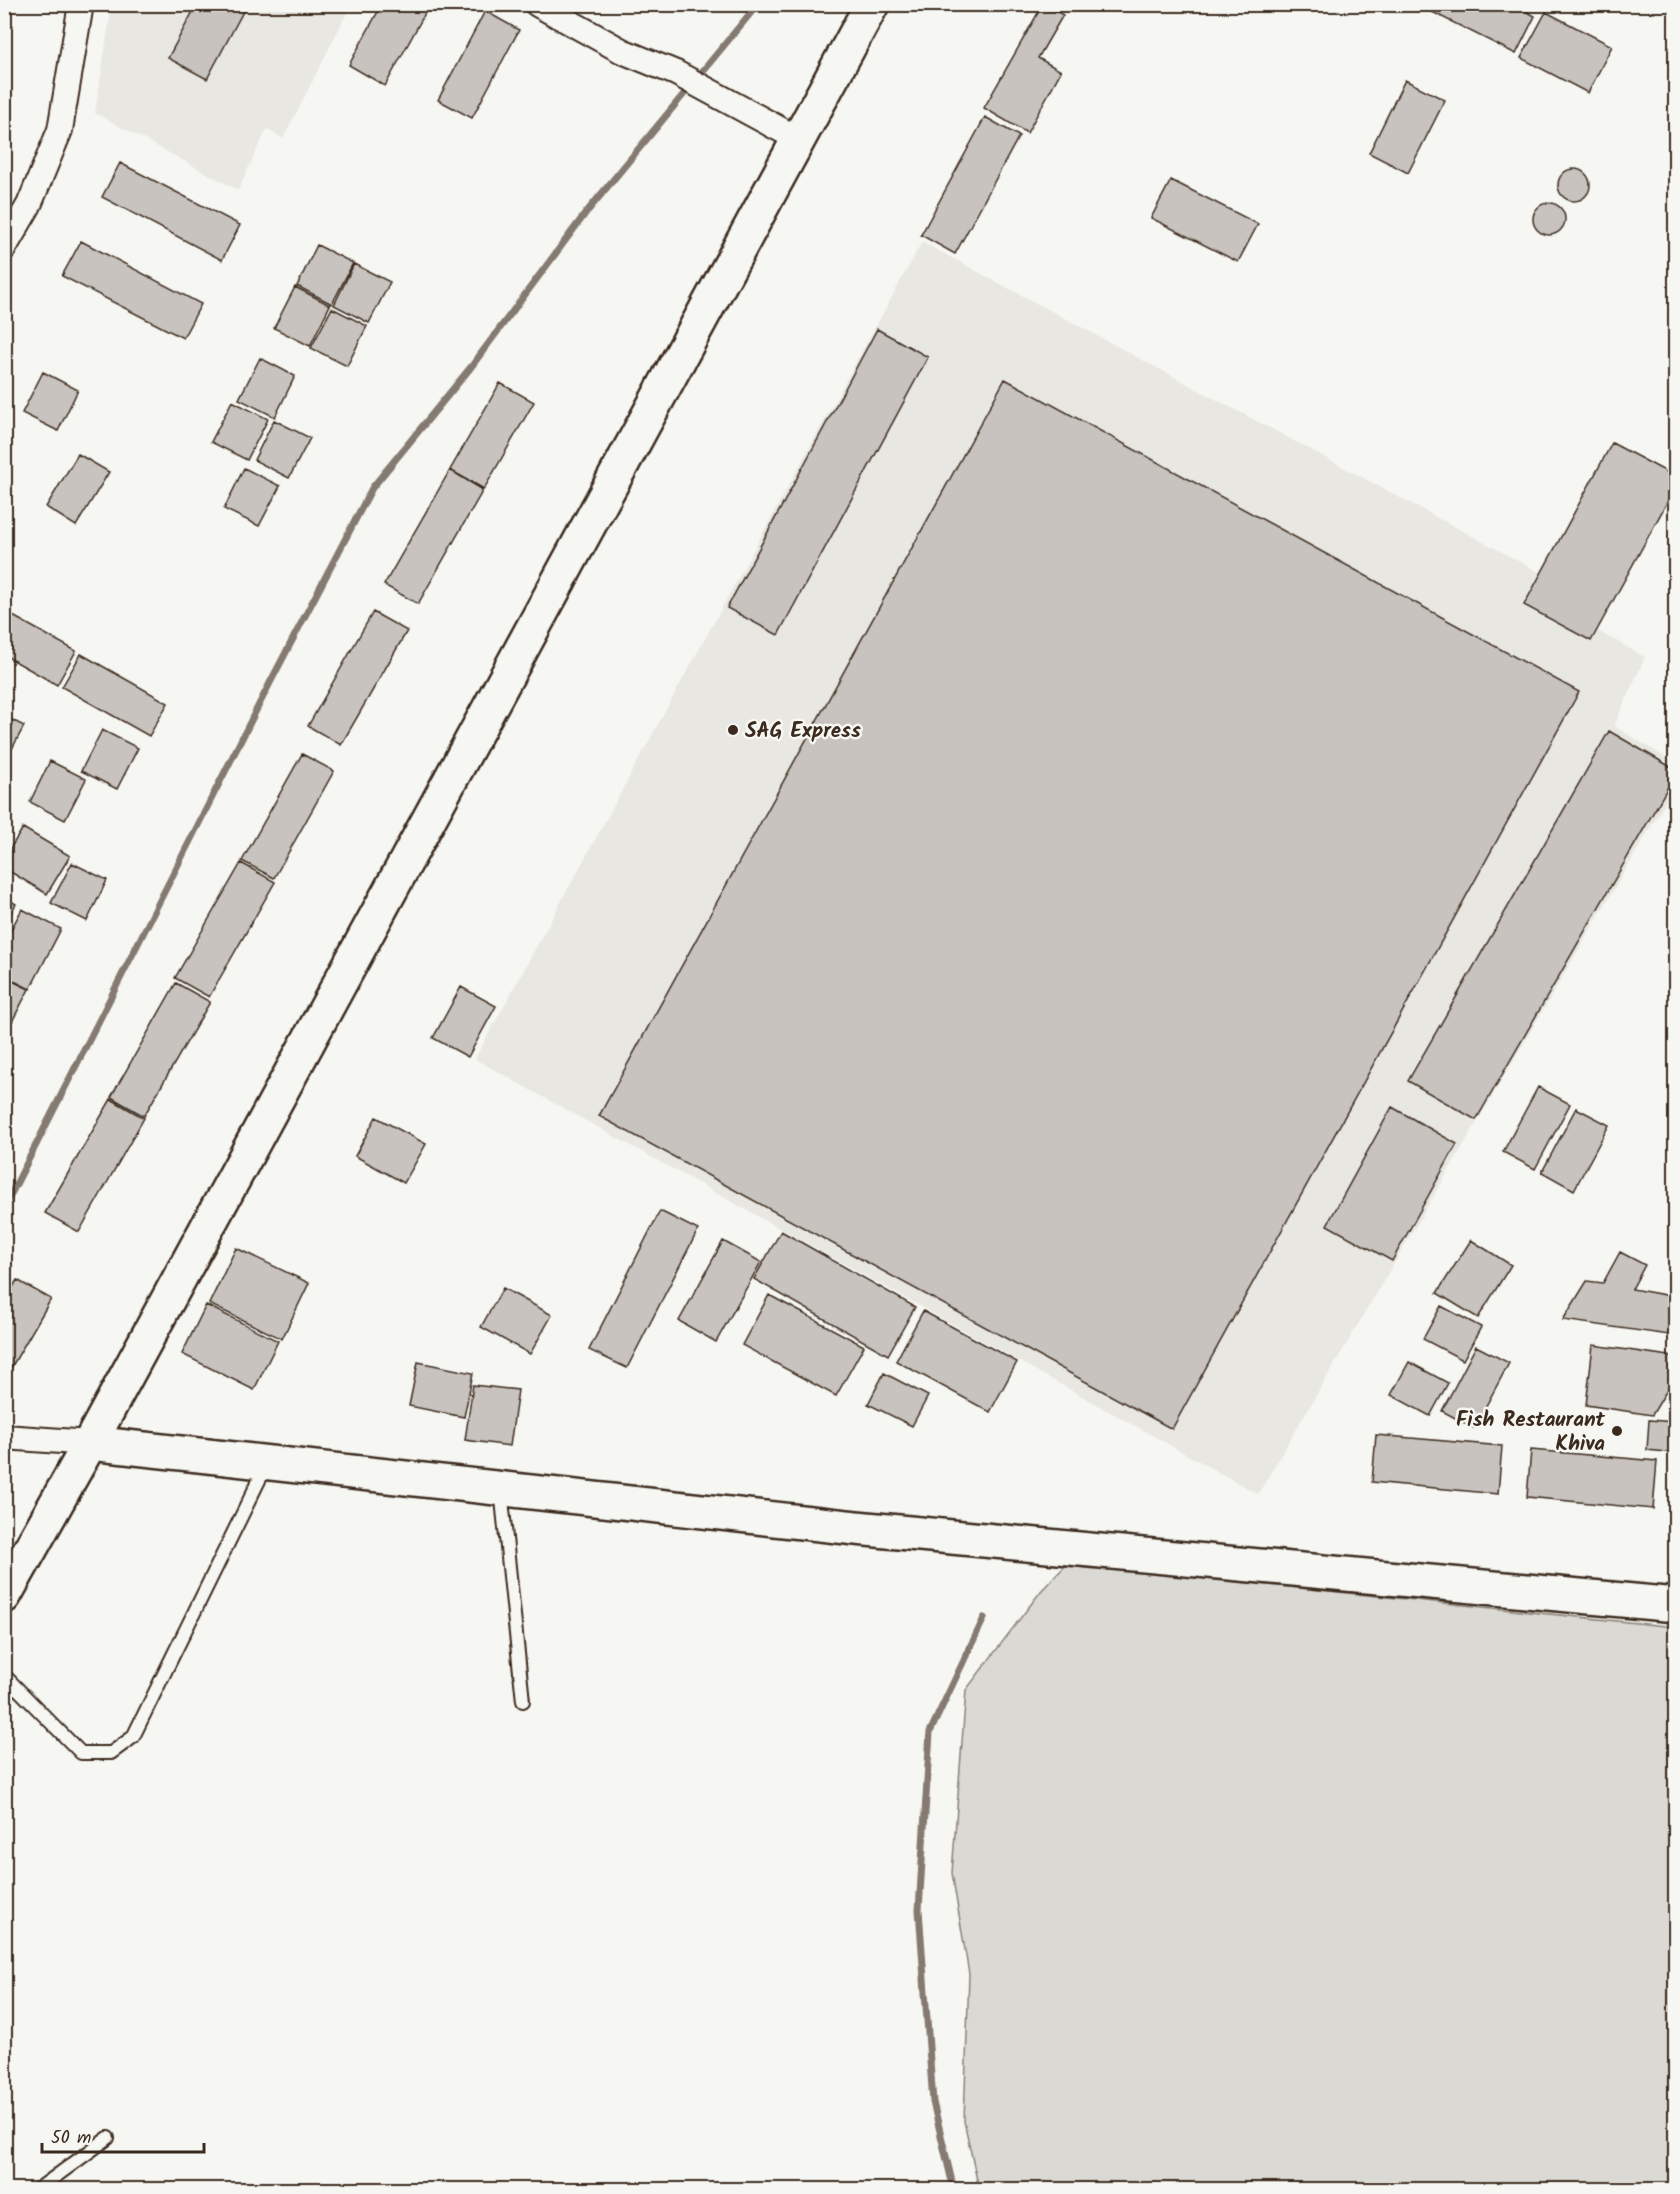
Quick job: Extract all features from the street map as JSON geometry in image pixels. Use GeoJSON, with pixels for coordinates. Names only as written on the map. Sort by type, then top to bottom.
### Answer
{"type":"FeatureCollection","features":[{"type":"Feature","properties":{"kind":"main road"},"geometry":{"type":"LineString","coordinates":[[4,1596],[90,1443],[872,4]]}},
{"type":"Feature","properties":{"kind":"main road"},"geometry":{"type":"LineString","coordinates":[[90,1443],[868,1529],[1676,1605]]}},
{"type":"Feature","properties":{"kind":"street"},"geometry":{"type":"LineString","coordinates":[[4,248],[29,205],[60,130],[81,4]]}},
{"type":"Feature","properties":{"kind":"street"},"geometry":{"type":"LineString","coordinates":[[537,4],[622,51],[676,73],[798,139]]}},
{"type":"Feature","properties":{"kind":"street"},"geometry":{"type":"LineString","coordinates":[[4,1437],[90,1443]]}},
{"type":"Feature","properties":{"kind":"lane"},"geometry":{"type":"LineString","coordinates":[[4,1675],[81,1753],[111,1753],[133,1737],[268,1463]]}},
{"type":"Feature","properties":{"kind":"lane"},"geometry":{"type":"LineString","coordinates":[[501,1488],[523,1701]]}},
{"type":"Feature","properties":{"kind":"lane"},"geometry":{"type":"LineString","coordinates":[[37,2190],[108,2138]]}},
{"type":"Feature","properties":{"kind":"shaded area"},"geometry":{"type":"Polygon","coordinates":[[[112,5],[351,5],[283,139],[267,129],[238,190],[95,113],[112,5]]]}},
{"type":"Feature","properties":{"kind":"shaded area"},"geometry":{"type":"Polygon","coordinates":[[[922,242],[1541,573],[1534,596],[1645,657],[1614,726],[1675,763],[1675,786],[1258,1494],[475,1059],[922,242]]]}},
{"type":"Feature","properties":{"kind":"shaded area"},"geometry":{"type":"Polygon","coordinates":[[[1067,1564],[1675,1627],[1675,2189],[979,2189],[964,2121],[969,1974],[952,1873],[966,1690],[1041,1591],[1067,1564]]]}},
{"type":"Feature","properties":{"kind":"building"},"geometry":{"type":"Polygon","coordinates":[[[197,4],[247,4],[207,79],[168,58],[197,4]]]}},
{"type":"Feature","properties":{"kind":"building"},"geometry":{"type":"Polygon","coordinates":[[[382,4],[430,4],[385,86],[349,65],[382,4]]]}},
{"type":"Feature","properties":{"kind":"building"},"geometry":{"type":"Polygon","coordinates":[[[1043,4],[1063,15],[1038,58],[1061,71],[1027,133],[984,108],[1043,4]]]}},
{"type":"Feature","properties":{"kind":"building"},"geometry":{"type":"Polygon","coordinates":[[[1431,4],[1513,4],[1535,16],[1516,54],[1428,10],[1431,4]]]}},
{"type":"Feature","properties":{"kind":"building"},"geometry":{"type":"Polygon","coordinates":[[[485,11],[519,30],[472,118],[438,100],[485,11]]]}},
{"type":"Feature","properties":{"kind":"building"},"geometry":{"type":"Polygon","coordinates":[[[1546,12],[1612,46],[1588,93],[1521,58],[1546,12]]]}},
{"type":"Feature","properties":{"kind":"building"},"geometry":{"type":"Polygon","coordinates":[[[1405,80],[1445,100],[1408,173],[1369,153],[1405,80]]]}},
{"type":"Feature","properties":{"kind":"building"},"geometry":{"type":"Polygon","coordinates":[[[985,117],[1019,136],[955,254],[921,235],[985,117]]]}},
{"type":"Feature","properties":{"kind":"building"},"geometry":{"type":"Polygon","coordinates":[[[120,163],[240,225],[222,260],[102,197],[120,163]]]}},
{"type":"Feature","properties":{"kind":"building"},"geometry":{"type":"Polygon","coordinates":[[[1574,169],[1586,173],[1590,185],[1586,197],[1574,201],[1562,197],[1558,185],[1562,173],[1574,169]]]}},
{"type":"Feature","properties":{"kind":"building"},"geometry":{"type":"Polygon","coordinates":[[[1171,180],[1258,224],[1238,262],[1151,218],[1171,180]]]}},
{"type":"Feature","properties":{"kind":"building"},"geometry":{"type":"Polygon","coordinates":[[[1549,203],[1560,208],[1565,219],[1560,230],[1549,235],[1538,230],[1533,219],[1538,208],[1549,203]]]}},
{"type":"Feature","properties":{"kind":"building"},"geometry":{"type":"Polygon","coordinates":[[[81,241],[201,304],[183,338],[62,276],[81,241]]]}},
{"type":"Feature","properties":{"kind":"building"},"geometry":{"type":"Polygon","coordinates":[[[317,245],[353,263],[332,304],[297,286],[317,245]]]}},
{"type":"Feature","properties":{"kind":"building"},"geometry":{"type":"Polygon","coordinates":[[[354,264],[390,282],[369,323],[334,305],[354,264]]]}},
{"type":"Feature","properties":{"kind":"building"},"geometry":{"type":"Polygon","coordinates":[[[295,287],[330,305],[310,346],[274,328],[295,287]]]}},
{"type":"Feature","properties":{"kind":"building"},"geometry":{"type":"Polygon","coordinates":[[[332,308],[367,326],[347,366],[311,348],[332,308]]]}},
{"type":"Feature","properties":{"kind":"building"},"geometry":{"type":"Polygon","coordinates":[[[877,329],[928,357],[778,635],[727,608],[877,329]]]}},
{"type":"Feature","properties":{"kind":"building"},"geometry":{"type":"Polygon","coordinates":[[[260,358],[295,376],[275,417],[239,399],[260,358]]]}},
{"type":"Feature","properties":{"kind":"building"},"geometry":{"type":"Polygon","coordinates":[[[43,372],[78,390],[58,431],[22,413],[43,372]]]}},
{"type":"Feature","properties":{"kind":"building"},"geometry":{"type":"Polygon","coordinates":[[[1005,379],[1579,692],[1172,1429],[599,1116],[1005,379]]]}},
{"type":"Feature","properties":{"kind":"building"},"geometry":{"type":"Polygon","coordinates":[[[500,383],[534,402],[484,489],[450,470],[500,383]]]}},
{"type":"Feature","properties":{"kind":"building"},"geometry":{"type":"Polygon","coordinates":[[[232,401],[268,419],[247,460],[211,442],[232,401]]]}},
{"type":"Feature","properties":{"kind":"building"},"geometry":{"type":"Polygon","coordinates":[[[274,420],[310,438],[289,478],[254,460],[274,420]]]}},
{"type":"Feature","properties":{"kind":"building"},"geometry":{"type":"Polygon","coordinates":[[[1612,443],[1676,477],[1676,486],[1591,641],[1524,605],[1612,443]]]}},
{"type":"Feature","properties":{"kind":"building"},"geometry":{"type":"Polygon","coordinates":[[[78,454],[109,472],[76,526],[46,507],[78,454]]]}},
{"type":"Feature","properties":{"kind":"building"},"geometry":{"type":"Polygon","coordinates":[[[244,468],[280,486],[259,526],[224,509],[244,468]]]}},
{"type":"Feature","properties":{"kind":"building"},"geometry":{"type":"Polygon","coordinates":[[[450,470],[483,490],[418,604],[384,585],[450,470]]]}},
{"type":"Feature","properties":{"kind":"building"},"geometry":{"type":"Polygon","coordinates":[[[4,611],[76,651],[57,685],[4,655],[4,611]]]}},
{"type":"Feature","properties":{"kind":"building"},"geometry":{"type":"Polygon","coordinates":[[[373,612],[407,631],[341,745],[308,726],[373,612]]]}},
{"type":"Feature","properties":{"kind":"building"},"geometry":{"type":"Polygon","coordinates":[[[81,654],[168,703],[149,736],[62,687],[81,654]]]}},
{"type":"Feature","properties":{"kind":"building"},"geometry":{"type":"Polygon","coordinates":[[[4,716],[24,726],[4,764],[4,716]]]}},
{"type":"Feature","properties":{"kind":"building"},"geometry":{"type":"Polygon","coordinates":[[[102,730],[138,748],[117,789],[81,771],[102,730]]]}},
{"type":"Feature","properties":{"kind":"building"},"geometry":{"type":"Polygon","coordinates":[[[1609,731],[1676,770],[1676,773],[1476,1120],[1408,1081],[1609,731]]]}},
{"type":"Feature","properties":{"kind":"building"},"geometry":{"type":"Polygon","coordinates":[[[302,754],[334,771],[274,878],[242,861],[302,754]]]}},
{"type":"Feature","properties":{"kind":"building"},"geometry":{"type":"Polygon","coordinates":[[[50,761],[86,779],[65,820],[30,802],[50,761]]]}},
{"type":"Feature","properties":{"kind":"building"},"geometry":{"type":"Polygon","coordinates":[[[23,828],[70,856],[47,894],[4,868],[4,858],[23,828]]]}},
{"type":"Feature","properties":{"kind":"building"},"geometry":{"type":"Polygon","coordinates":[[[72,863],[107,880],[87,921],[51,903],[72,863]]]}},
{"type":"Feature","properties":{"kind":"building"},"geometry":{"type":"Polygon","coordinates":[[[241,863],[275,882],[209,997],[175,978],[241,863]]]}},
{"type":"Feature","properties":{"kind":"building"},"geometry":{"type":"Polygon","coordinates":[[[4,897],[16,904],[4,925],[4,897]]]}},
{"type":"Feature","properties":{"kind":"building"},"geometry":{"type":"Polygon","coordinates":[[[22,909],[61,929],[30,989],[4,976],[4,943],[22,909]]]}},
{"type":"Feature","properties":{"kind":"building"},"geometry":{"type":"Polygon","coordinates":[[[4,977],[29,989],[4,1037],[4,977]]]}},
{"type":"Feature","properties":{"kind":"building"},"geometry":{"type":"Polygon","coordinates":[[[176,983],[210,1002],[144,1116],[111,1097],[176,983]]]}},
{"type":"Feature","properties":{"kind":"building"},"geometry":{"type":"Polygon","coordinates":[[[461,987],[496,1006],[468,1057],[433,1038],[461,987]]]}},
{"type":"Feature","properties":{"kind":"building"},"geometry":{"type":"Polygon","coordinates":[[[1538,1087],[1570,1104],[1535,1169],[1503,1152],[1538,1087]]]}},
{"type":"Feature","properties":{"kind":"building"},"geometry":{"type":"Polygon","coordinates":[[[111,1099],[144,1118],[79,1232],[45,1213],[111,1099]]]}},
{"type":"Feature","properties":{"kind":"building"},"geometry":{"type":"Polygon","coordinates":[[[1392,1107],[1457,1144],[1392,1261],[1327,1225],[1392,1107]]]}},
{"type":"Feature","properties":{"kind":"building"},"geometry":{"type":"Polygon","coordinates":[[[1576,1108],[1609,1125],[1574,1190],[1542,1172],[1576,1108]]]}},
{"type":"Feature","properties":{"kind":"building"},"geometry":{"type":"Polygon","coordinates":[[[376,1117],[426,1144],[404,1183],[355,1156],[376,1117]]]}},
{"type":"Feature","properties":{"kind":"building"},"geometry":{"type":"Polygon","coordinates":[[[660,1211],[698,1230],[627,1368],[589,1350],[660,1211]]]}},
{"type":"Feature","properties":{"kind":"building"},"geometry":{"type":"Polygon","coordinates":[[[781,1231],[915,1307],[888,1355],[754,1279],[781,1231]]]}},
{"type":"Feature","properties":{"kind":"building"},"geometry":{"type":"Polygon","coordinates":[[[1471,1240],[1511,1265],[1478,1318],[1437,1293],[1471,1240]]]}},
{"type":"Feature","properties":{"kind":"building"},"geometry":{"type":"Polygon","coordinates":[[[723,1241],[761,1262],[716,1342],[679,1321],[723,1241]]]}},
{"type":"Feature","properties":{"kind":"building"},"geometry":{"type":"Polygon","coordinates":[[[236,1248],[309,1283],[282,1339],[209,1304],[236,1248]]]}},
{"type":"Feature","properties":{"kind":"building"},"geometry":{"type":"Polygon","coordinates":[[[1620,1252],[1645,1265],[1632,1289],[1676,1297],[1676,1336],[1563,1320],[1587,1281],[1603,1283],[1620,1252]]]}},
{"type":"Feature","properties":{"kind":"building"},"geometry":{"type":"Polygon","coordinates":[[[17,1280],[51,1299],[4,1380],[4,1302],[17,1280]]]}},
{"type":"Feature","properties":{"kind":"building"},"geometry":{"type":"Polygon","coordinates":[[[503,1288],[552,1315],[530,1354],[481,1327],[503,1288]]]}},
{"type":"Feature","properties":{"kind":"building"},"geometry":{"type":"Polygon","coordinates":[[[769,1295],[864,1346],[836,1396],[742,1345],[769,1295]]]}},
{"type":"Feature","properties":{"kind":"building"},"geometry":{"type":"Polygon","coordinates":[[[206,1305],[278,1341],[254,1390],[182,1354],[206,1305]]]}},
{"type":"Feature","properties":{"kind":"building"},"geometry":{"type":"Polygon","coordinates":[[[1441,1306],[1481,1327],[1463,1360],[1423,1339],[1441,1306]]]}},
{"type":"Feature","properties":{"kind":"building"},"geometry":{"type":"Polygon","coordinates":[[[923,1311],[1017,1362],[990,1412],[896,1361],[923,1311]]]}},
{"type":"Feature","properties":{"kind":"building"},"geometry":{"type":"Polygon","coordinates":[[[1593,1345],[1676,1357],[1676,1375],[1652,1415],[1586,1405],[1593,1345]]]}},
{"type":"Feature","properties":{"kind":"building"},"geometry":{"type":"Polygon","coordinates":[[[1476,1346],[1509,1363],[1474,1428],[1442,1411],[1476,1346]]]}},
{"type":"Feature","properties":{"kind":"building"},"geometry":{"type":"Polygon","coordinates":[[[418,1362],[473,1373],[464,1417],[409,1406],[418,1362]]]}},
{"type":"Feature","properties":{"kind":"building"},"geometry":{"type":"Polygon","coordinates":[[[1409,1362],[1448,1383],[1430,1416],[1391,1395],[1409,1362]]]}},
{"type":"Feature","properties":{"kind":"building"},"geometry":{"type":"Polygon","coordinates":[[[884,1373],[928,1396],[912,1426],[868,1404],[884,1373]]]}},
{"type":"Feature","properties":{"kind":"building"},"geometry":{"type":"Polygon","coordinates":[[[473,1385],[518,1390],[510,1446],[465,1440],[473,1385]]]}},
{"type":"Feature","properties":{"kind":"building"},"geometry":{"type":"Polygon","coordinates":[[[1649,1420],[1676,1422],[1676,1453],[1647,1450],[1649,1420]]]}},
{"type":"Feature","properties":{"kind":"building"},"geometry":{"type":"Polygon","coordinates":[[[1376,1435],[1502,1446],[1498,1494],[1372,1482],[1376,1435]]]}},
{"type":"Feature","properties":{"kind":"building"},"geometry":{"type":"Polygon","coordinates":[[[1531,1450],[1657,1461],[1653,1509],[1527,1497],[1531,1450]]]}},
{"type":"Feature","properties":{"kind":"waterway"},"geometry":{"type":"LineString","coordinates":[[4,1208],[272,679],[372,488],[471,367],[585,214],[758,4]]}},
{"type":"Feature","properties":{"kind":"waterway"},"geometry":{"type":"LineString","coordinates":[[954,2190],[933,2102],[919,1910],[930,1732],[984,1618]]}},
{"type":"Feature","properties":{"kind":"place","name":"SAG Express"},"geometry":{"type":"Point","coordinates":[733,730]}},
{"type":"Feature","properties":{"kind":"place","name":"Fish Restaurant Khiva"},"geometry":{"type":"Point","coordinates":[1617,1431]}}]}
